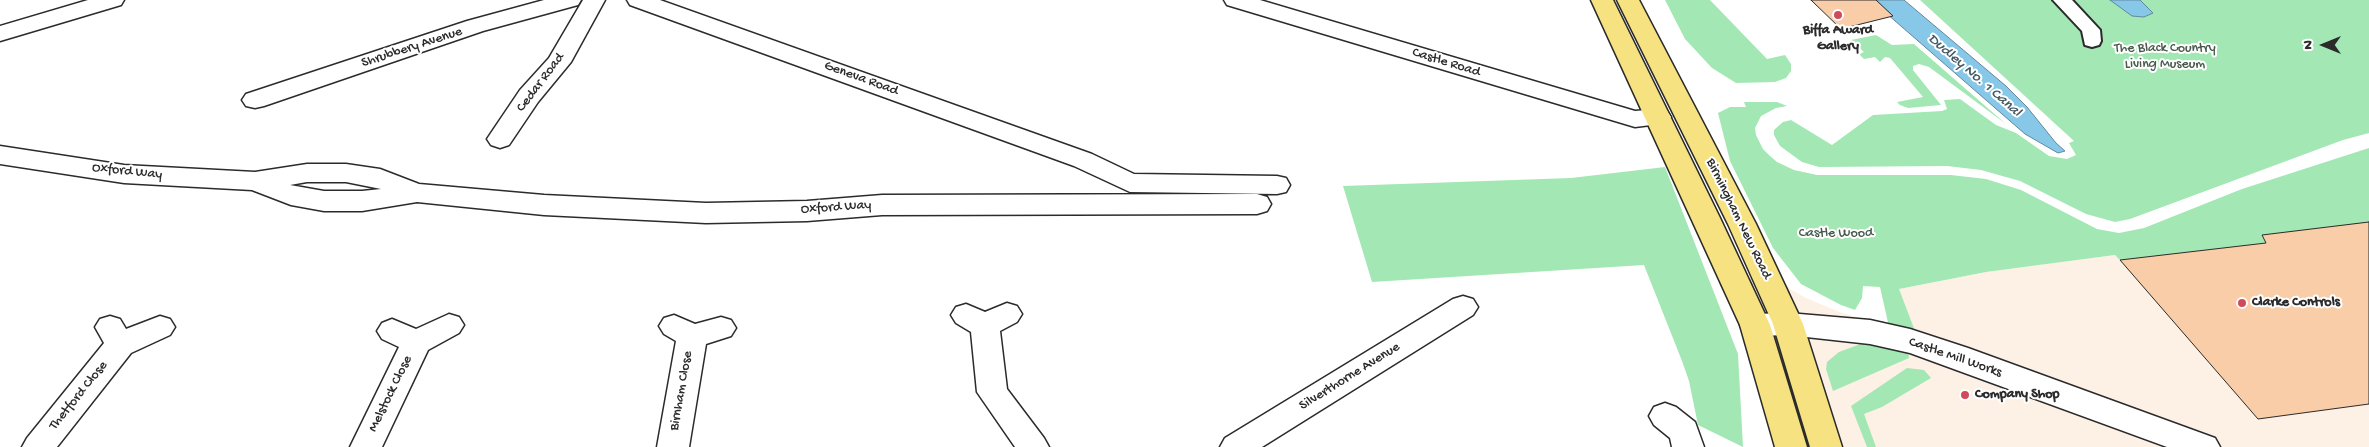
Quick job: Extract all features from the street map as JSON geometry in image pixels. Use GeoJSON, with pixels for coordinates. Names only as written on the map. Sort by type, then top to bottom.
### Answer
{"type":"FeatureCollection","features":[{"type":"Feature","properties":{"kind":"highway","name":"Birmingham New Road"},"geometry":{"type":"LineString","coordinates":[[1602,0],[1755,326],[1791,447]]}},
{"type":"Feature","properties":{"kind":"highway","name":"Birmingham New Road"},"geometry":{"type":"LineString","coordinates":[[1628,0],[1742,224],[1788,324],[1826,447]]}},
{"type":"Feature","properties":{"kind":"street"},"geometry":{"type":"LineString","coordinates":[[0,34],[113,0]]}},
{"type":"Feature","properties":{"kind":"street","name":"Shrubbery Avenue"},"geometry":{"type":"LineString","coordinates":[[255,100],[475,26],[570,0]]}},
{"type":"Feature","properties":{"kind":"street","name":"Cedar Road"},"geometry":{"type":"LineString","coordinates":[[500,138],[529,96],[559,62],[594,0]]}},
{"type":"Feature","properties":{"kind":"street","name":"Geneva Road"},"geometry":{"type":"LineString","coordinates":[[638,0],[1083,160],[1130,183],[1277,185]]}},
{"type":"Feature","properties":{"kind":"street","name":"Castle Road"},"geometry":{"type":"LineString","coordinates":[[1235,0],[1626,116],[1635,118],[1658,117]]}},
{"type":"Feature","properties":{"kind":"street"},"geometry":{"type":"LineString","coordinates":[[2062,0],[2091,30],[2092,40]]}},
{"type":"Feature","properties":{"kind":"street","name":"Oxford Way"},"geometry":{"type":"LineString","coordinates":[[0,156],[124,174],[255,181],[291,196],[324,201],[362,201],[417,193],[544,205],[706,213],[807,211],[882,205],[1256,204]]}},
{"type":"Feature","properties":{"kind":"street","name":"Silverthorne Avenue"},"geometry":{"type":"LineString","coordinates":[[1236,447],[1463,307]]}},
{"type":"Feature","properties":{"kind":"street"},"geometry":{"type":"LineString","coordinates":[[986,318],[992,392],[1033,447]]}},
{"type":"Feature","properties":{"kind":"street","name":"Castle Mill Works"},"geometry":{"type":"LineString","coordinates":[[1755,326],[1788,324],[1870,332],[1910,341],[1957,356],[2204,447]]}},
{"type":"Feature","properties":{"kind":"street","name":"Melstock Close"},"geometry":{"type":"LineString","coordinates":[[366,447],[404,336],[449,325]]}},
{"type":"Feature","properties":{"kind":"street","name":"Thetford Close"},"geometry":{"type":"LineString","coordinates":[[38,447],[115,336],[160,327]]}},
{"type":"Feature","properties":{"kind":"street","name":"Birnham Close"},"geometry":{"type":"LineString","coordinates":[[673,447],[683,331],[721,328]]}},
{"type":"Feature","properties":{"kind":"street"},"geometry":{"type":"LineString","coordinates":[[1665,416],[1684,431],[1688,447]]}},
{"type":"Feature","properties":{"kind":"shaded area"},"geometry":{"type":"Polygon","coordinates":[[[2369,222],[2369,447],[1809,447],[1787,366],[1749,278],[1780,277],[1790,289],[1806,298],[1842,313],[1889,326],[1899,289],[1986,272],[2369,222]]]}},
{"type":"Feature","properties":{"kind":"green space"},"geometry":{"type":"Polygon","coordinates":[[[1665,0],[1710,0],[1767,59],[1785,55],[1791,64],[1791,71],[1786,78],[1775,82],[1736,83],[1712,68],[1685,39],[1665,0]]]}},
{"type":"Feature","properties":{"kind":"green space","name":"The Black Country Living Museum"},"geometry":{"type":"Polygon","coordinates":[[[1920,0],[2369,0],[2369,133],[2343,140],[2130,219],[2115,222],[2086,214],[2020,181],[1981,170],[1947,166],[1819,167],[1802,162],[1780,146],[1774,135],[1774,130],[1783,122],[1791,120],[1832,145],[1873,115],[1942,111],[1947,109],[1944,100],[1960,99],[1996,125],[2016,133],[2049,156],[2067,159],[2076,155],[2069,143],[2074,141],[1920,0]]]}},
{"type":"Feature","properties":{"kind":"green space"},"geometry":{"type":"Polygon","coordinates":[[[1876,35],[1892,45],[1914,44],[2006,124],[1929,67],[1919,64],[1913,66],[1913,70],[1941,105],[1908,108],[1900,105],[1897,102],[1923,97],[1890,58],[1885,57],[1880,62],[1875,57],[1864,59],[1859,54],[1864,52],[1851,40],[1876,35]]]}},
{"type":"Feature","properties":{"kind":"green space","name":"Castle Wood"},"geometry":{"type":"Polygon","coordinates":[[[1744,102],[1777,102],[1787,106],[1776,108],[1761,116],[1755,128],[1756,135],[1763,149],[1777,162],[1794,170],[1817,175],[1951,175],[1986,179],[2021,190],[2097,229],[2119,233],[2144,228],[2242,189],[2369,148],[2369,222],[2266,243],[2120,260],[2115,255],[1986,272],[1899,289],[1915,331],[1889,327],[1880,287],[1863,286],[1862,298],[1855,310],[1841,305],[1801,284],[1773,248],[1730,161],[1718,113],[1730,107],[1746,107],[1744,102]]]}},
{"type":"Feature","properties":{"kind":"green space"},"geometry":{"type":"Polygon","coordinates":[[[1665,167],[1738,354],[1743,447],[1698,425],[1689,381],[1644,265],[1372,282],[1343,186],[1571,178],[1665,167]]]}},
{"type":"Feature","properties":{"kind":"green space"},"geometry":{"type":"Polygon","coordinates":[[[1863,343],[1908,350],[1909,358],[1833,391],[1826,369],[1827,362],[1839,352],[1863,343]]]}},
{"type":"Feature","properties":{"kind":"green space"},"geometry":{"type":"Polygon","coordinates":[[[1907,368],[1924,370],[1931,378],[1882,407],[1864,414],[1876,447],[1867,447],[1851,406],[1907,368]]]}},
{"type":"Feature","properties":{"kind":"water","name":"Dudley No. 1 Canal"},"geometry":{"type":"Polygon","coordinates":[[[1871,0],[1904,0],[2006,86],[2065,151],[2058,153],[2025,134],[1871,0]]]}},
{"type":"Feature","properties":{"kind":"water"},"geometry":{"type":"Polygon","coordinates":[[[2110,0],[2140,0],[2153,13],[2144,17],[2132,16],[2110,0]]]}},
{"type":"Feature","properties":{"kind":"building"},"geometry":{"type":"Polygon","coordinates":[[[1811,0],[1876,0],[1893,16],[1841,29],[1811,0]]]}},
{"type":"Feature","properties":{"kind":"building","name":"Clarke Controls"},"geometry":{"type":"Polygon","coordinates":[[[2369,222],[2369,404],[2258,419],[2120,260],[2266,243],[2262,235],[2369,222]]]}},
{"type":"Feature","properties":{"kind":"place","name":"Biffa Award Gallery"},"geometry":{"type":"Point","coordinates":[1838,15]}},
{"type":"Feature","properties":{"kind":"place","name":"Clarke Controls"},"geometry":{"type":"Point","coordinates":[2242,303]}},
{"type":"Feature","properties":{"kind":"place","name":"Company Shop"},"geometry":{"type":"Point","coordinates":[1965,395]}}]}
